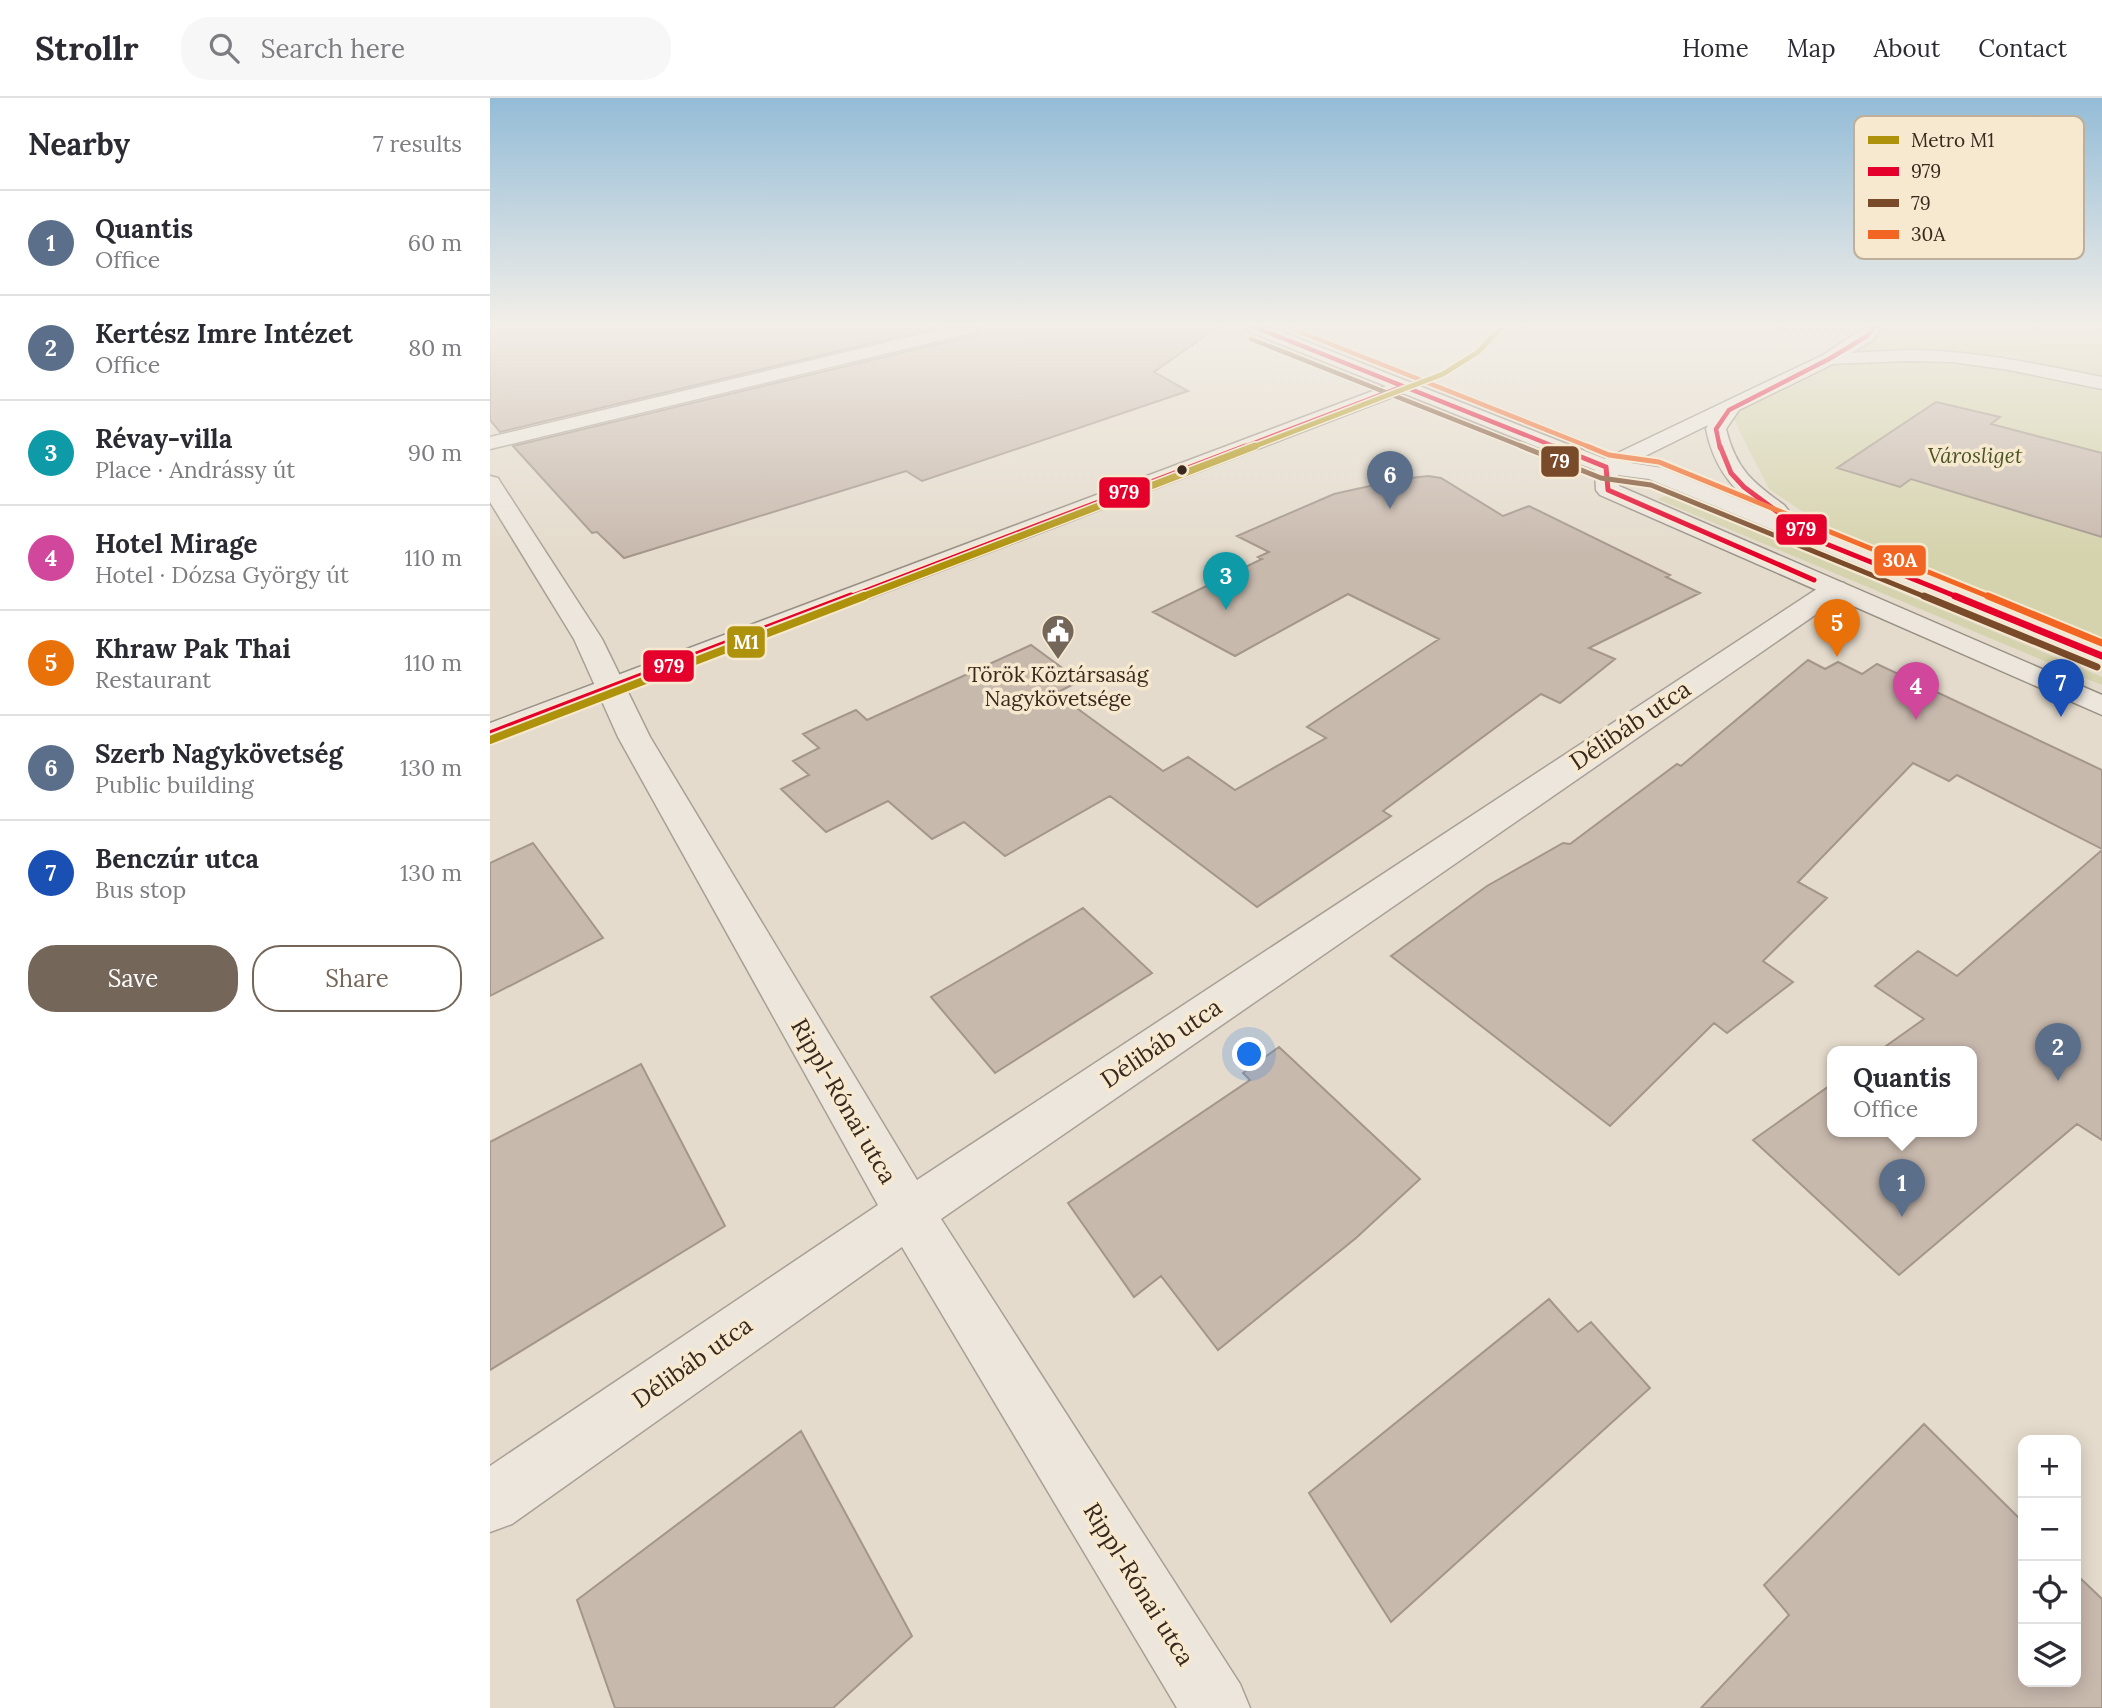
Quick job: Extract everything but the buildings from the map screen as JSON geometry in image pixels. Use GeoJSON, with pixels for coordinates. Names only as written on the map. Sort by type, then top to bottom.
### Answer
{"type":"FeatureCollection","features":[{"type":"Feature","properties":{"kind":"street"},"geometry":{"type":"LineString","coordinates":[[490,443],[656,403]]}},
{"type":"Feature","properties":{"kind":"street"},"geometry":{"type":"LineString","coordinates":[[490,734],[1359,403]]}},
{"type":"Feature","properties":{"kind":"street"},"geometry":{"type":"LineString","coordinates":[[1442,403],[1606,467],[1654,473],[2102,656]]}},
{"type":"Feature","properties":{"kind":"street"},"geometry":{"type":"LineString","coordinates":[[1606,467],[1742,403]]}},
{"type":"Feature","properties":{"kind":"street"},"geometry":{"type":"LineString","coordinates":[[1729,410],[1716,429],[1722,456],[1731,473],[1744,487],[1814,539]]}},
{"type":"Feature","properties":{"kind":"street"},"geometry":{"type":"LineString","coordinates":[[1606,467],[1608,490],[2102,706]]}},
{"type":"Feature","properties":{"kind":"street","name":"Rippl-Rónai utca"},"geometry":{"type":"LineString","coordinates":[[490,483],[589,639],[634,737],[909,1213],[1216,1708]]}},
{"type":"Feature","properties":{"kind":"street","name":"Délibáb utca"},"geometry":{"type":"LineString","coordinates":[[490,1502],[909,1213],[1835,589]]}},
{"type":"Feature","properties":{"kind":"green space","name":"Városliget"},"geometry":{"type":"Polygon","coordinates":[[[1741,403],[2102,403],[2102,643],[1837,535],[1769,489],[1729,410],[1741,403]]]}},
{"type":"Feature","properties":{"kind":"green space"},"geometry":{"type":"Polygon","coordinates":[[[1668,495],[2102,677],[2102,685],[1657,499],[1668,495]]]}},
{"type":"Feature","properties":{"kind":"metro line","name":"M1"},"geometry":{"type":"LineString","coordinates":[[490,740],[1367,403]]}},
{"type":"Feature","properties":{"kind":"transit line","name":"979"},"geometry":{"type":"LineString","coordinates":[[490,734],[1359,403]]}},
{"type":"Feature","properties":{"kind":"transit line","name":"79"},"geometry":{"type":"LineString","coordinates":[[1412,403],[1601,478],[1651,485],[2097,667]]}},
{"type":"Feature","properties":{"kind":"transit line","name":"979"},"geometry":{"type":"LineString","coordinates":[[1446,403],[1606,467]]}},
{"type":"Feature","properties":{"kind":"transit line","name":"30A"},"geometry":{"type":"LineString","coordinates":[[1479,403],[1609,455],[1659,462],[2102,643]]}},
{"type":"Feature","properties":{"kind":"transit line","name":"979"},"geometry":{"type":"LineString","coordinates":[[1742,403],[1729,410],[1716,429],[1722,456],[1731,473],[1744,487],[1814,539],[2102,656]]}},
{"type":"Feature","properties":{"kind":"transit line","name":"979"},"geometry":{"type":"LineString","coordinates":[[1606,467],[1608,490],[1814,580]]}},
{"type":"Feature","properties":{"kind":"place","name":"Szerb Nagykövetség"},"geometry":{"type":"Point","coordinates":[1390,509]}},
{"type":"Feature","properties":{"kind":"place","name":"Révay-villa"},"geometry":{"type":"Point","coordinates":[1226,610]}},
{"type":"Feature","properties":{"kind":"place","name":"Khraw Pak Thai"},"geometry":{"type":"Point","coordinates":[1837,657]}},
{"type":"Feature","properties":{"kind":"place","name":"Török Köztársaság Nagykövetsége"},"geometry":{"type":"Point","coordinates":[1058,661]}},
{"type":"Feature","properties":{"kind":"place","name":"Benczúr utca"},"geometry":{"type":"Point","coordinates":[2061,717]}},
{"type":"Feature","properties":{"kind":"place","name":"Hotel Mirage"},"geometry":{"type":"Point","coordinates":[1916,720]}},
{"type":"Feature","properties":{"kind":"place","name":"Kertész Imre Intézet"},"geometry":{"type":"Point","coordinates":[2058,1081]}},
{"type":"Feature","properties":{"kind":"place","name":"Quantis"},"geometry":{"type":"Point","coordinates":[1902,1217]}}]}
